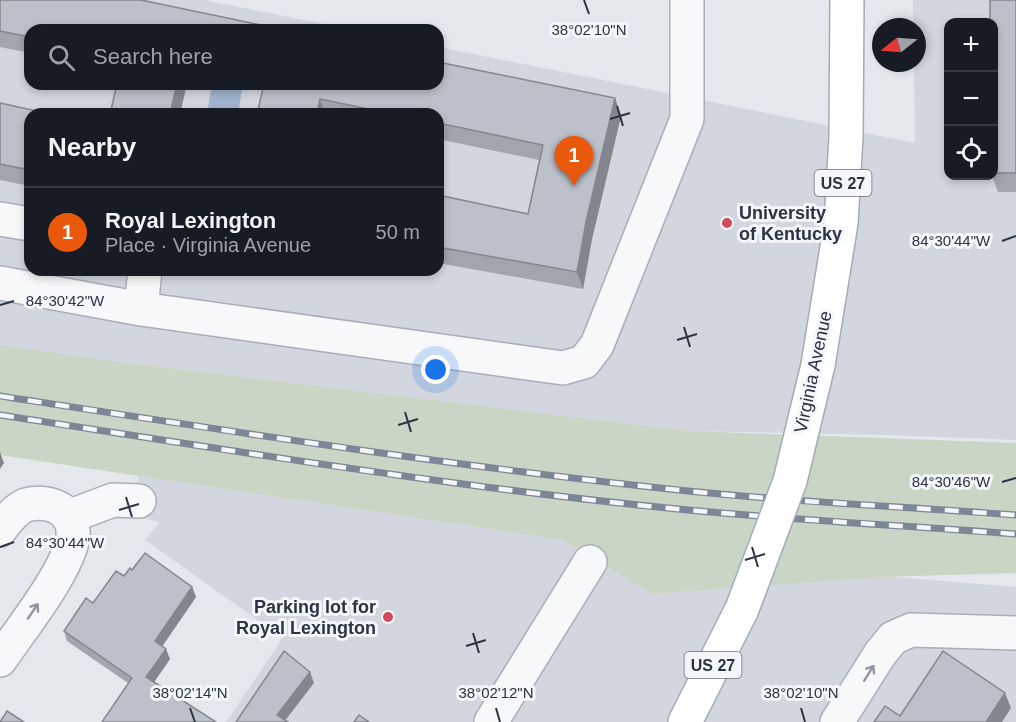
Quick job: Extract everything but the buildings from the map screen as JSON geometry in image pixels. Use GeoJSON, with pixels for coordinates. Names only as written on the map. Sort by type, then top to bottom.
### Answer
{"type":"FeatureCollection","features":[{"type":"Feature","properties":{"kind":"main road","name":"Virginia Avenue"},"geometry":{"type":"LineString","coordinates":[[685,722],[742,609],[790,481],[818,365],[841,223],[846,137],[847,0]]}},
{"type":"Feature","properties":{"kind":"street"},"geometry":{"type":"LineString","coordinates":[[0,283],[141,309],[563,368],[584,362],[597,345],[687,119],[687,0]]}},
{"type":"Feature","properties":{"kind":"street"},"geometry":{"type":"LineString","coordinates":[[0,219],[24,223]]}},
{"type":"Feature","properties":{"kind":"street"},"geometry":{"type":"LineString","coordinates":[[141,309],[144,276]]}},
{"type":"Feature","properties":{"kind":"street"},"geometry":{"type":"LineString","coordinates":[[68,517],[113,500],[139,501]]}},
{"type":"Feature","properties":{"kind":"street"},"geometry":{"type":"LineString","coordinates":[[0,530],[5,522],[25,506],[46,503],[60,506],[68,517],[72,529],[72,542],[64,562],[0,660]]}},
{"type":"Feature","properties":{"kind":"street"},"geometry":{"type":"LineString","coordinates":[[491,722],[590,561]]}},
{"type":"Feature","properties":{"kind":"street"},"geometry":{"type":"LineString","coordinates":[[837,722],[880,654],[893,638],[911,630],[1016,633]]}},
{"type":"Feature","properties":{"kind":"shaded area","name":"University of Kentucky"},"geometry":{"type":"Polygon","coordinates":[[[0,0],[204,0],[323,24],[24,24],[24,90],[444,90],[444,48],[915,143],[914,72],[926,72],[926,18],[913,18],[913,0],[1016,0],[1016,440],[689,431],[119,362],[0,345],[0,0]]]}},
{"type":"Feature","properties":{"kind":"shaded area"},"geometry":{"type":"Polygon","coordinates":[[[139,476],[563,540],[652,594],[883,576],[1016,587],[1016,722],[226,722],[283,638],[145,540],[160,522],[126,514],[139,476]]]}},
{"type":"Feature","properties":{"kind":"green space"},"geometry":{"type":"Polygon","coordinates":[[[0,345],[119,362],[689,431],[1016,443],[1016,573],[879,577],[652,594],[563,540],[0,455],[0,345]]]}},
{"type":"Feature","properties":{"kind":"water"},"geometry":{"type":"Polygon","coordinates":[[[211,90],[242,90],[239,108],[208,108],[211,90]]]}},
{"type":"Feature","properties":{"kind":"railway"},"geometry":{"type":"LineString","coordinates":[[0,396],[343,448],[515,471],[688,491],[1016,515]]}},
{"type":"Feature","properties":{"kind":"railway"},"geometry":{"type":"LineString","coordinates":[[0,415],[515,491],[688,510],[1016,534]]}},
{"type":"Feature","properties":{"kind":"place","name":"Royal Lexington"},"geometry":{"type":"Point","coordinates":[574,186]}},
{"type":"Feature","properties":{"kind":"place","name":"University of Kentucky"},"geometry":{"type":"Point","coordinates":[727,223]}},
{"type":"Feature","properties":{"kind":"place","name":"Parking lot for Royal Lexington"},"geometry":{"type":"Point","coordinates":[388,617]}}]}
